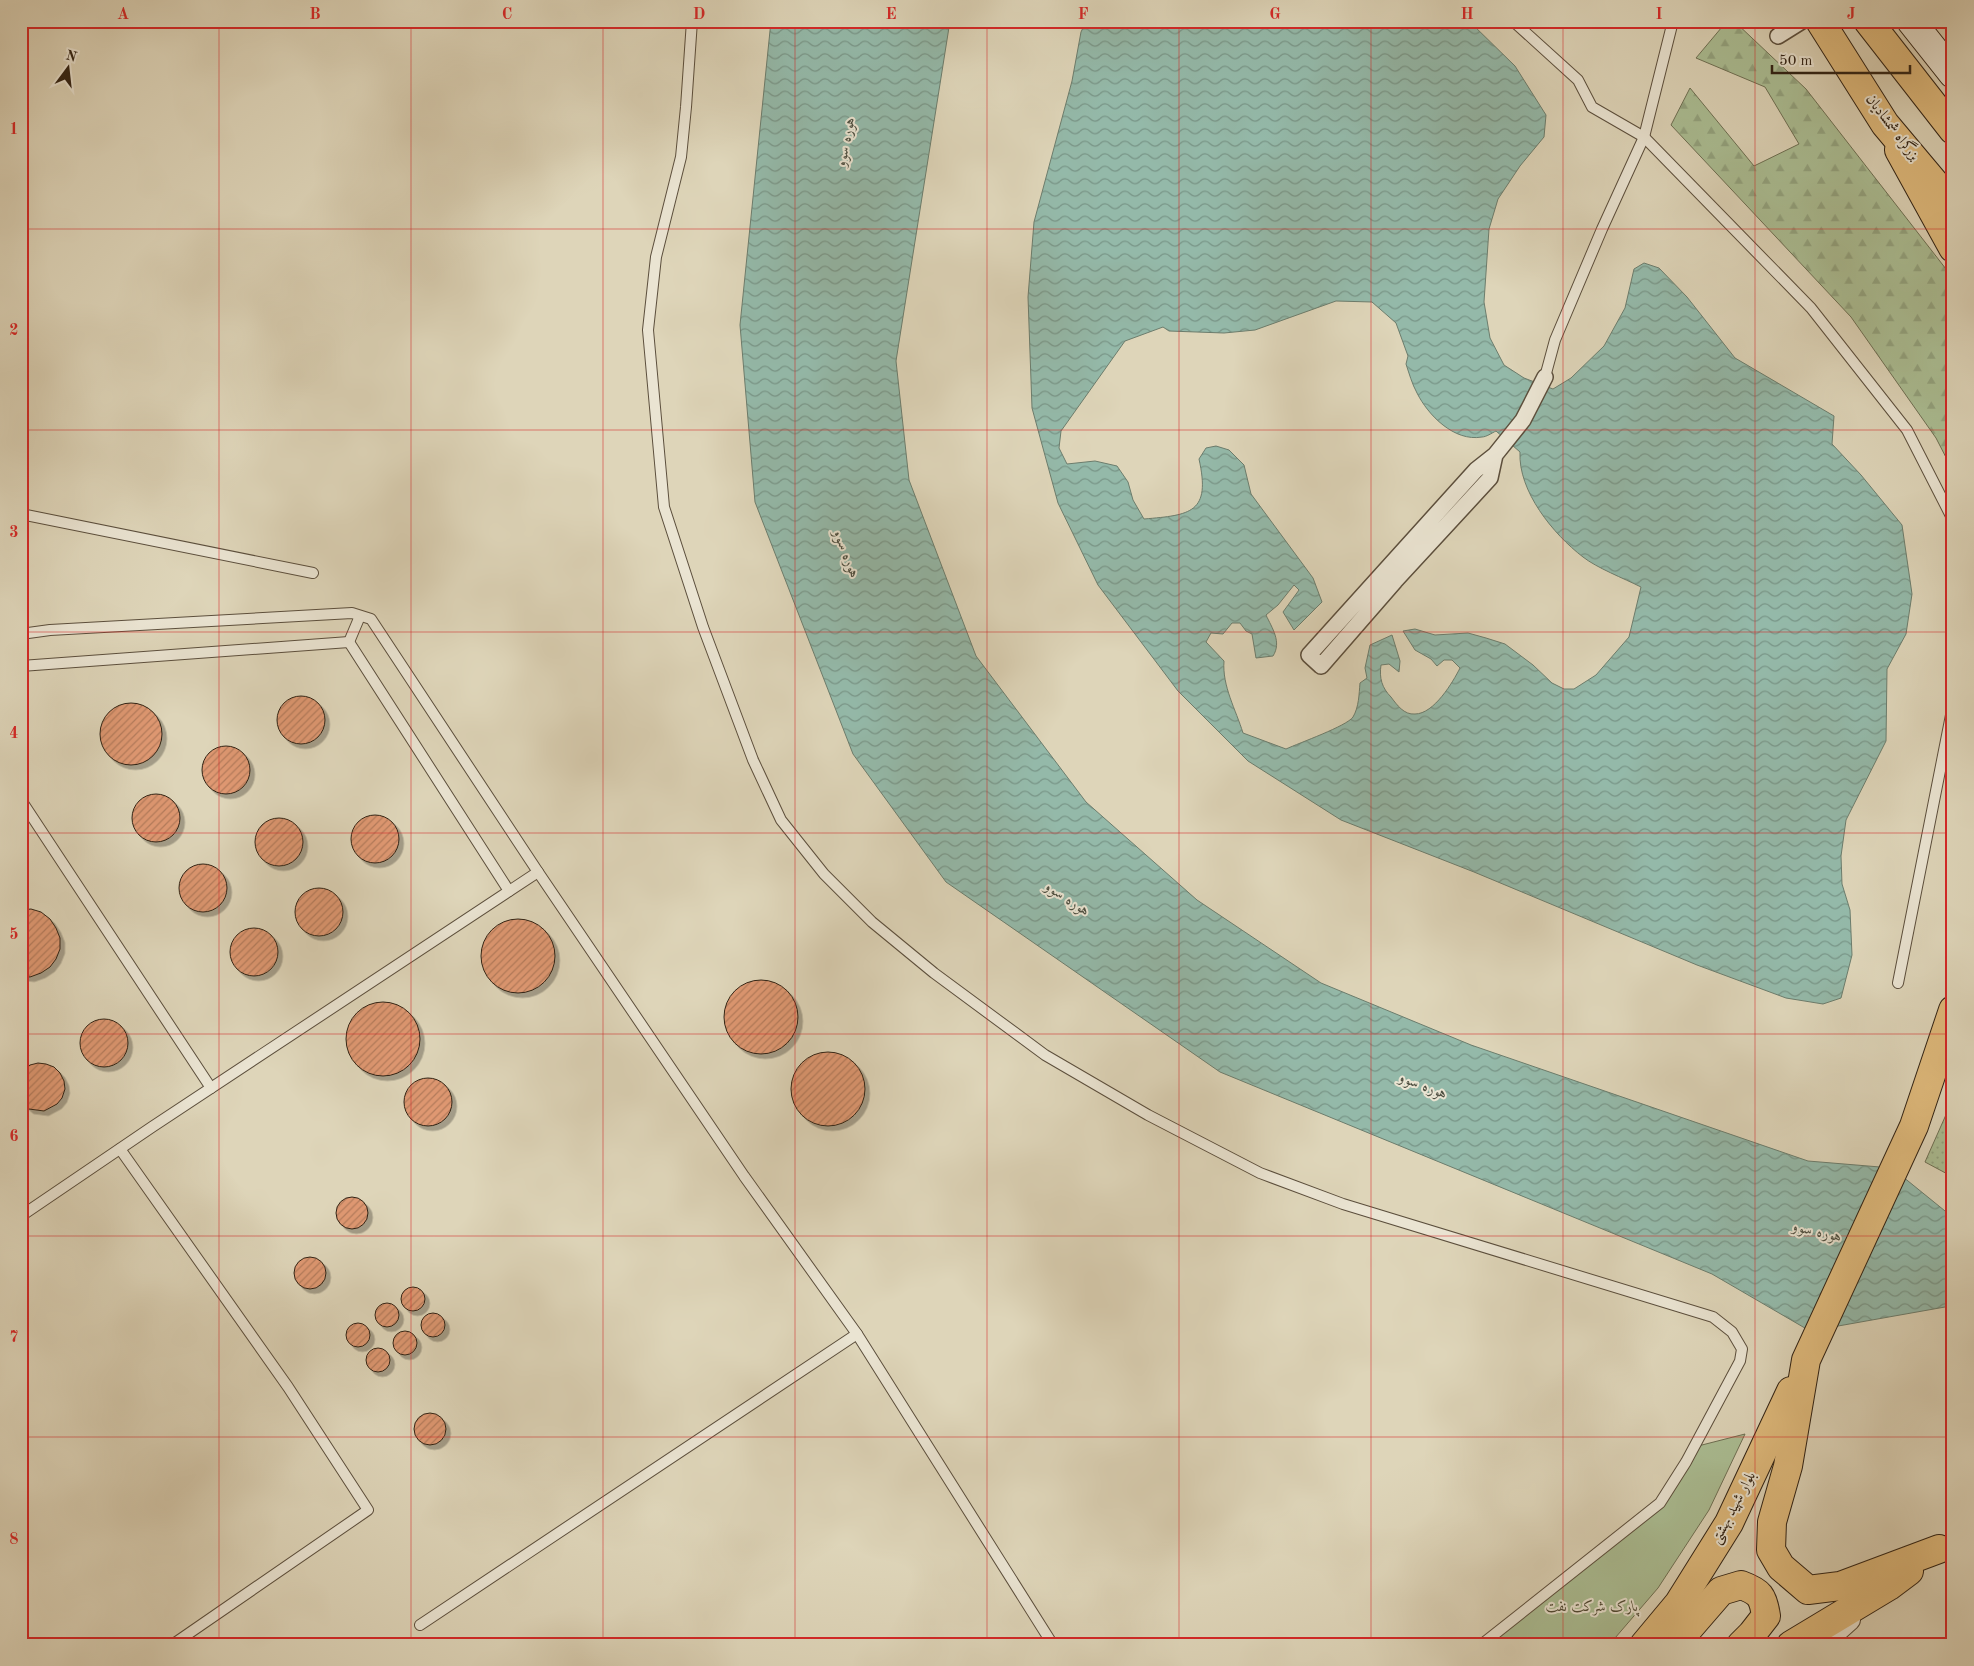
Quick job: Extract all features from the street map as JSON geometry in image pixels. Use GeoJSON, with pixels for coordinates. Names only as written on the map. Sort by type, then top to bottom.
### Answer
{"type":"FeatureCollection","features":[{"type":"Feature","properties":{"kind":"main road","name":"بزرگراه شمشادیان"},"geometry":{"type":"LineString","coordinates":[[1820,21],[1885,124],[1953,205]]}},
{"type":"Feature","properties":{"kind":"main road"},"geometry":{"type":"LineString","coordinates":[[1868,21],[1950,121]]}},
{"type":"Feature","properties":{"kind":"main road"},"geometry":{"type":"LineString","coordinates":[[1911,21],[1953,74]]}},
{"type":"Feature","properties":{"kind":"main road"},"geometry":{"type":"LineString","coordinates":[[1885,124],[1953,248]]}},
{"type":"Feature","properties":{"kind":"main road"},"geometry":{"type":"LineString","coordinates":[[1946,1544],[1840,1586],[1808,1590],[1780,1566],[1771,1550],[1772,1522],[1788,1466],[1806,1360],[1914,1126],[1953,1010]]}},
{"type":"Feature","properties":{"kind":"main road"},"geometry":{"type":"LineString","coordinates":[[1914,1126],[1953,1063]]}},
{"type":"Feature","properties":{"kind":"main road","name":"بلوار شهید بهشتی"},"geometry":{"type":"LineString","coordinates":[[1644,1645],[1679,1603],[1729,1523],[1806,1360]]}},
{"type":"Feature","properties":{"kind":"main road"},"geometry":{"type":"LineString","coordinates":[[1791,1645],[1889,1586],[1946,1544]]}},
{"type":"Feature","properties":{"kind":"main road"},"geometry":{"type":"LineString","coordinates":[[1671,1645],[1721,1591],[1741,1584],[1756,1591],[1764,1602],[1766,1616],[1741,1645]]}},
{"type":"Feature","properties":{"kind":"street"},"geometry":{"type":"LineString","coordinates":[[1778,36],[1802,21]]}},
{"type":"Feature","properties":{"kind":"street"},"geometry":{"type":"LineString","coordinates":[[1495,455],[1490,478],[1395,581],[1321,666],[1309,655],[1476,470],[1495,455],[1523,420],[1545,377]]}},
{"type":"Feature","properties":{"kind":"street"},"geometry":{"type":"LineString","coordinates":[[1822,1645],[1889,1586]]}},
{"type":"Feature","properties":{"kind":"lane"},"geometry":{"type":"LineString","coordinates":[[692,21],[681,157],[656,257],[648,330],[664,507],[703,627],[753,760],[781,820],[793,836],[824,874],[872,922],[934,973],[1046,1055],[1148,1115],[1260,1173],[1343,1204],[1713,1317],[1732,1332],[1742,1348],[1740,1361],[1695,1445],[1660,1503],[1481,1645]]}},
{"type":"Feature","properties":{"kind":"lane"},"geometry":{"type":"LineString","coordinates":[[1513,21],[1578,80],[1592,106],[1644,137],[1811,308],[1907,430],[1953,520]]}},
{"type":"Feature","properties":{"kind":"lane"},"geometry":{"type":"LineString","coordinates":[[1545,377],[1558,332],[1644,137],[1673,21]]}},
{"type":"Feature","properties":{"kind":"lane"},"geometry":{"type":"LineString","coordinates":[[21,514],[313,573]]}},
{"type":"Feature","properties":{"kind":"lane"},"geometry":{"type":"LineString","coordinates":[[21,634],[50,630],[352,613],[371,619],[538,872],[744,1176],[857,1334],[1053,1645]]}},
{"type":"Feature","properties":{"kind":"lane"},"geometry":{"type":"LineString","coordinates":[[348,642],[360,616]]}},
{"type":"Feature","properties":{"kind":"lane"},"geometry":{"type":"LineString","coordinates":[[21,666],[348,642]]}},
{"type":"Feature","properties":{"kind":"lane"},"geometry":{"type":"LineString","coordinates":[[348,642],[509,891]]}},
{"type":"Feature","properties":{"kind":"lane"},"geometry":{"type":"LineString","coordinates":[[1898,983],[1953,706]]}},
{"type":"Feature","properties":{"kind":"lane"},"geometry":{"type":"LineString","coordinates":[[21,800],[211,1088]]}},
{"type":"Feature","properties":{"kind":"lane"},"geometry":{"type":"LineString","coordinates":[[21,1216],[538,872]]}},
{"type":"Feature","properties":{"kind":"lane"},"geometry":{"type":"LineString","coordinates":[[120,1149],[288,1387],[368,1510],[172,1645]]}},
{"type":"Feature","properties":{"kind":"lane"},"geometry":{"type":"LineString","coordinates":[[420,1625],[857,1334]]}},
{"type":"Feature","properties":{"kind":"green space"},"geometry":{"type":"Polygon","coordinates":[[[1727,21],[1734,21],[1806,89],[1953,278],[1953,471],[1936,438],[1851,317],[1671,125],[1690,88],[1754,166],[1799,144],[1765,87],[1696,58],[1727,21]]]}},
{"type":"Feature","properties":{"kind":"green space"},"geometry":{"type":"Polygon","coordinates":[[[1953,1099],[1953,1177],[1925,1162],[1953,1099]]]}},
{"type":"Feature","properties":{"kind":"green space","name":"پارک شرکت نفت"},"geometry":{"type":"Polygon","coordinates":[[[1745,1434],[1709,1510],[1658,1588],[1609,1645],[1487,1645],[1661,1505],[1698,1446],[1745,1434]]]}},
{"type":"Feature","properties":{"kind":"water","name":"هوره سوو"},"geometry":{"type":"Polygon","coordinates":[[[771,21],[950,21],[896,361],[909,480],[976,656],[1086,802],[1197,900],[1321,983],[1471,1045],[1808,1161],[1892,1168],[1950,1215],[1953,1215],[1953,1308],[1945,1307],[1810,1331],[1712,1274],[1220,1072],[946,882],[853,754],[755,502],[740,325],[771,21]]]}},
{"type":"Feature","properties":{"kind":"water"},"geometry":{"type":"Polygon","coordinates":[[[1086,21],[1469,21],[1515,66],[1546,115],[1544,137],[1520,166],[1498,199],[1489,229],[1484,302],[1490,338],[1504,365],[1524,378],[1553,389],[1571,378],[1604,346],[1625,308],[1634,269],[1644,263],[1659,268],[1687,297],[1735,358],[1834,416],[1832,444],[1861,475],[1902,525],[1912,594],[1906,634],[1887,669],[1886,741],[1846,820],[1841,856],[1842,884],[1850,910],[1852,955],[1841,998],[1823,1004],[1786,998],[1697,965],[1474,872],[1341,820],[1248,761],[1178,691],[1098,585],[1058,503],[1032,408],[1028,297],[1034,222],[1072,81],[1081,32],[1086,21]],[[1336,301],[1255,330],[1224,333],[1169,331],[1163,327],[1125,341],[1061,431],[1059,448],[1067,464],[1095,461],[1117,466],[1128,482],[1133,500],[1144,519],[1174,516],[1194,508],[1199,501],[1202,491],[1199,459],[1206,448],[1216,446],[1229,450],[1244,465],[1251,494],[1313,578],[1322,602],[1294,630],[1283,612],[1299,590],[1294,585],[1278,605],[1266,615],[1276,640],[1277,646],[1273,656],[1256,658],[1252,634],[1246,631],[1240,623],[1232,623],[1223,634],[1211,633],[1206,642],[1224,661],[1227,689],[1243,733],[1286,749],[1333,729],[1353,717],[1358,705],[1360,683],[1367,678],[1365,668],[1370,645],[1392,635],[1400,661],[1399,672],[1389,664],[1381,665],[1380,674],[1385,690],[1401,709],[1407,713],[1422,713],[1436,703],[1448,689],[1460,668],[1452,660],[1444,660],[1437,666],[1431,659],[1415,650],[1403,631],[1415,629],[1435,635],[1468,633],[1505,644],[1533,665],[1552,683],[1564,689],[1574,689],[1596,675],[1629,637],[1641,587],[1589,561],[1560,536],[1549,524],[1531,496],[1521,467],[1520,452],[1496,431],[1484,437],[1462,435],[1452,431],[1435,418],[1422,401],[1414,386],[1406,364],[1408,356],[1396,323],[1372,302],[1336,301]]]}},
{"type":"Feature","properties":{"kind":"building"},"geometry":{"type":"Polygon","coordinates":[[[296,696],[306,696],[318,703],[325,715],[325,725],[318,737],[306,744],[296,744],[288,740],[281,733],[277,725],[277,715],[281,707],[288,700],[296,696]]]}},
{"type":"Feature","properties":{"kind":"building"},"geometry":{"type":"Polygon","coordinates":[[[131,703],[143,705],[153,712],[160,722],[162,734],[160,746],[153,756],[143,763],[131,765],[119,763],[109,756],[102,746],[100,734],[102,722],[109,712],[119,705],[131,703]]]}},
{"type":"Feature","properties":{"kind":"building"},"geometry":{"type":"Polygon","coordinates":[[[221,746],[231,746],[243,753],[250,765],[250,775],[243,787],[231,794],[221,794],[213,790],[206,783],[202,775],[202,765],[206,757],[213,750],[221,746]]]}},
{"type":"Feature","properties":{"kind":"building"},"geometry":{"type":"Polygon","coordinates":[[[151,794],[161,794],[173,801],[180,813],[180,823],[173,835],[161,842],[151,842],[143,838],[136,831],[132,823],[132,813],[136,805],[143,798],[151,794]]]}},
{"type":"Feature","properties":{"kind":"building"},"geometry":{"type":"Polygon","coordinates":[[[370,815],[380,815],[392,822],[399,834],[399,844],[392,856],[380,863],[370,863],[362,859],[355,852],[351,844],[351,834],[355,826],[362,819],[370,815]]]}},
{"type":"Feature","properties":{"kind":"building"},"geometry":{"type":"Polygon","coordinates":[[[274,818],[284,818],[296,825],[303,837],[303,847],[296,859],[284,866],[274,866],[266,862],[259,855],[255,847],[255,837],[259,829],[266,822],[274,818]]]}},
{"type":"Feature","properties":{"kind":"building"},"geometry":{"type":"Polygon","coordinates":[[[198,864],[208,864],[220,871],[227,883],[227,893],[220,905],[208,912],[198,912],[190,908],[183,901],[179,893],[179,883],[183,875],[190,868],[198,864]]]}},
{"type":"Feature","properties":{"kind":"building"},"geometry":{"type":"Polygon","coordinates":[[[314,888],[324,888],[336,895],[343,907],[343,917],[336,929],[324,936],[314,936],[306,932],[299,925],[295,917],[295,907],[299,899],[306,892],[314,888]]]}},
{"type":"Feature","properties":{"kind":"building"},"geometry":{"type":"Polygon","coordinates":[[[31,909],[41,912],[50,919],[60,938],[60,949],[50,967],[30,977],[21,976],[21,910],[31,909]]]}},
{"type":"Feature","properties":{"kind":"building"},"geometry":{"type":"Polygon","coordinates":[[[518,919],[532,922],[544,930],[552,942],[555,956],[552,970],[544,982],[532,990],[518,993],[504,990],[492,982],[484,970],[481,956],[484,942],[492,930],[504,922],[518,919]]]}},
{"type":"Feature","properties":{"kind":"building"},"geometry":{"type":"Polygon","coordinates":[[[249,928],[259,928],[271,935],[278,947],[278,957],[271,969],[259,976],[249,976],[241,972],[234,965],[230,957],[230,947],[234,939],[241,932],[249,928]]]}},
{"type":"Feature","properties":{"kind":"building"},"geometry":{"type":"Polygon","coordinates":[[[761,980],[775,983],[787,991],[795,1003],[798,1017],[795,1031],[787,1043],[775,1051],[761,1054],[747,1051],[735,1043],[727,1031],[724,1017],[727,1003],[735,991],[747,983],[761,980]]]}},
{"type":"Feature","properties":{"kind":"building"},"geometry":{"type":"Polygon","coordinates":[[[383,1002],[397,1005],[409,1013],[417,1025],[420,1039],[417,1053],[409,1065],[397,1073],[383,1076],[369,1073],[357,1065],[349,1053],[346,1039],[349,1025],[357,1013],[369,1005],[383,1002]]]}},
{"type":"Feature","properties":{"kind":"building"},"geometry":{"type":"Polygon","coordinates":[[[99,1019],[109,1019],[121,1026],[128,1038],[128,1048],[121,1060],[109,1067],[99,1067],[91,1063],[84,1056],[80,1048],[80,1038],[84,1030],[91,1023],[99,1019]]]}},
{"type":"Feature","properties":{"kind":"building"},"geometry":{"type":"Polygon","coordinates":[[[828,1052],[842,1055],[854,1063],[862,1075],[865,1089],[862,1103],[854,1115],[842,1123],[828,1126],[814,1123],[802,1115],[794,1103],[791,1089],[794,1075],[802,1063],[814,1055],[828,1052]]]}},
{"type":"Feature","properties":{"kind":"building"},"geometry":{"type":"Polygon","coordinates":[[[38,1063],[54,1067],[64,1081],[65,1089],[62,1098],[57,1104],[44,1111],[29,1109],[21,1102],[21,1072],[30,1065],[38,1063]]]}},
{"type":"Feature","properties":{"kind":"building"},"geometry":{"type":"Polygon","coordinates":[[[423,1078],[433,1078],[445,1085],[452,1097],[452,1107],[445,1119],[433,1126],[423,1126],[415,1122],[408,1115],[404,1107],[404,1097],[408,1089],[415,1082],[423,1078]]]}},
{"type":"Feature","properties":{"kind":"building"},"geometry":{"type":"Polygon","coordinates":[[[352,1197],[363,1202],[368,1213],[363,1224],[352,1229],[341,1224],[336,1213],[341,1202],[352,1197]]]}},
{"type":"Feature","properties":{"kind":"building"},"geometry":{"type":"Polygon","coordinates":[[[310,1257],[321,1262],[326,1273],[321,1284],[310,1289],[299,1284],[294,1273],[299,1262],[310,1257]]]}},
{"type":"Feature","properties":{"kind":"building"},"geometry":{"type":"Polygon","coordinates":[[[413,1287],[422,1290],[425,1299],[422,1308],[413,1311],[404,1308],[401,1299],[404,1290],[413,1287]]]}},
{"type":"Feature","properties":{"kind":"building"},"geometry":{"type":"Polygon","coordinates":[[[387,1303],[396,1306],[399,1315],[396,1324],[387,1327],[378,1324],[375,1315],[378,1306],[387,1303]]]}},
{"type":"Feature","properties":{"kind":"building"},"geometry":{"type":"Polygon","coordinates":[[[433,1313],[442,1316],[445,1325],[442,1334],[433,1337],[424,1334],[421,1325],[424,1316],[433,1313]]]}},
{"type":"Feature","properties":{"kind":"building"},"geometry":{"type":"Polygon","coordinates":[[[358,1323],[367,1326],[370,1335],[367,1344],[358,1347],[349,1344],[346,1335],[349,1326],[358,1323]]]}},
{"type":"Feature","properties":{"kind":"building"},"geometry":{"type":"Polygon","coordinates":[[[405,1331],[414,1334],[417,1343],[414,1352],[405,1355],[396,1352],[393,1343],[396,1334],[405,1331]]]}},
{"type":"Feature","properties":{"kind":"building"},"geometry":{"type":"Polygon","coordinates":[[[378,1348],[387,1351],[390,1360],[387,1369],[378,1372],[369,1369],[366,1360],[369,1351],[378,1348]]]}},
{"type":"Feature","properties":{"kind":"building"},"geometry":{"type":"Polygon","coordinates":[[[430,1413],[441,1418],[446,1429],[441,1440],[430,1445],[419,1440],[414,1429],[419,1418],[430,1413]]]}}]}
